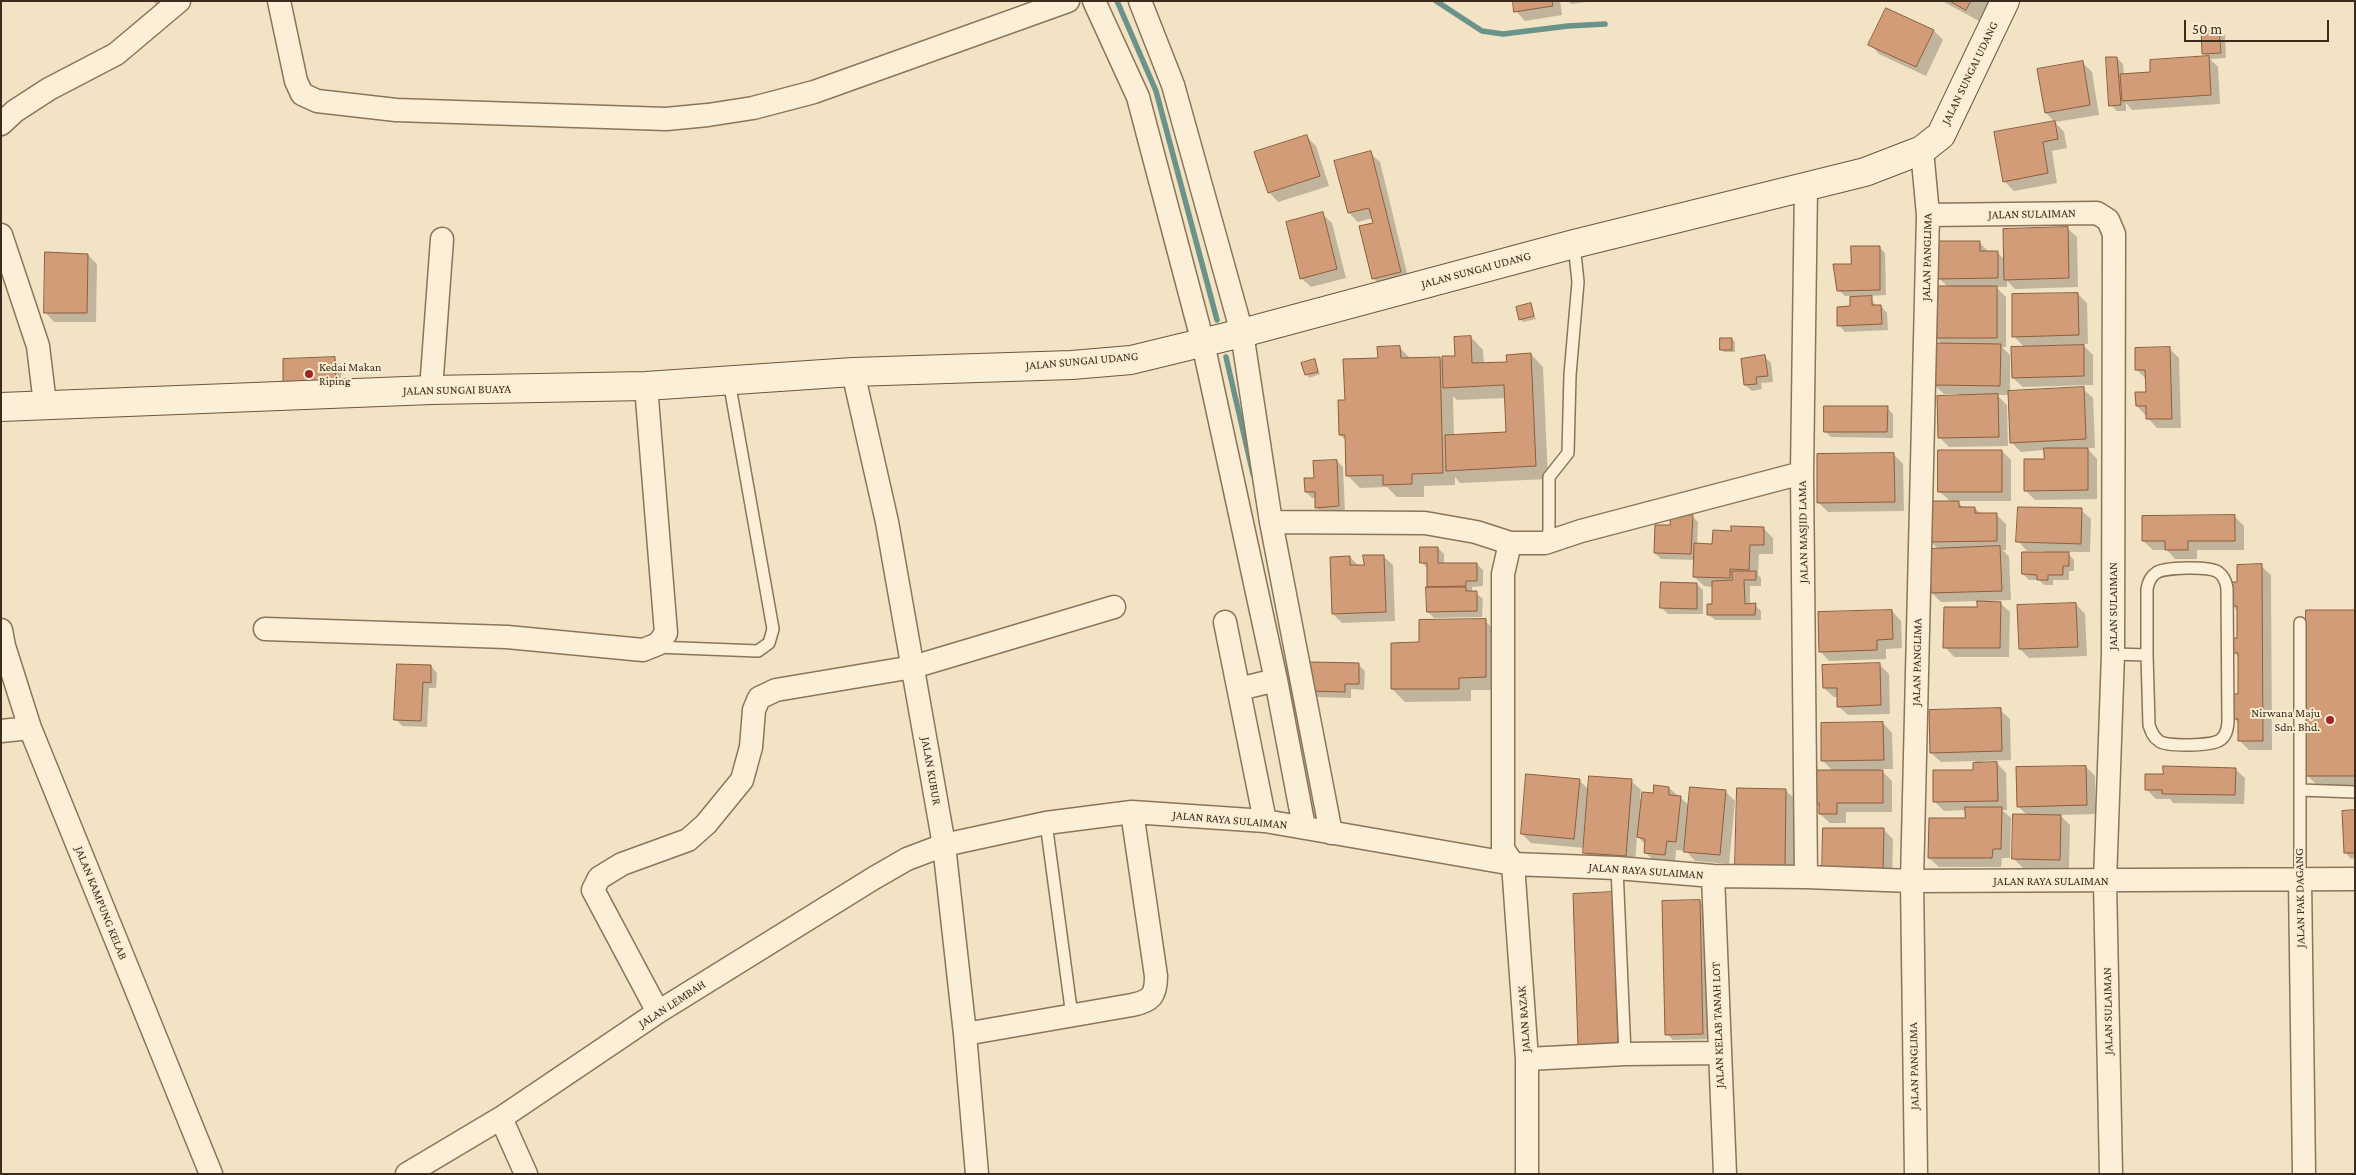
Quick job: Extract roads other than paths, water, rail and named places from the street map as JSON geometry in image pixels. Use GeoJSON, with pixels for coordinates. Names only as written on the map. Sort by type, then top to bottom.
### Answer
{"type":"FeatureCollection","features":[{"type":"Feature","properties":{"kind":"street"},"geometry":{"type":"LineString","coordinates":[[1,124],[15,111],[49,89],[116,54],[179,1]]}},
{"type":"Feature","properties":{"kind":"street"},"geometry":{"type":"LineString","coordinates":[[279,1],[296,81],[302,94],[318,101],[396,110],[666,119],[753,108],[814,92],[1068,1]]}},
{"type":"Feature","properties":{"kind":"street"},"geometry":{"type":"LineString","coordinates":[[1094,1],[1138,97],[1203,343],[1276,680],[1304,827]]}},
{"type":"Feature","properties":{"kind":"street"},"geometry":{"type":"LineString","coordinates":[[1140,1],[1174,85],[1242,333],[1272,522],[1331,833]]}},
{"type":"Feature","properties":{"kind":"street","name":"JALAN SUNGAI UDANG"},"geometry":{"type":"LineString","coordinates":[[853,372],[1131,360],[1242,333],[1574,244],[1865,172],[1922,150],[1941,135],[2005,1]]}},
{"type":"Feature","properties":{"kind":"street","name":"JALAN PANGLIMA"},"geometry":{"type":"LineString","coordinates":[[1916,1174],[1912,881],[1928,215],[1922,150]]}},
{"type":"Feature","properties":{"kind":"street","name":"JALAN MASJID LAMA"},"geometry":{"type":"LineString","coordinates":[[1806,187],[1802,473],[1806,877]]}},
{"type":"Feature","properties":{"kind":"street","name":"JALAN SULAIMAN"},"geometry":{"type":"LineString","coordinates":[[1928,215],[2097,213],[2108,220],[2114,234],[2113,654],[2105,882],[2111,1174]]}},
{"type":"Feature","properties":{"kind":"street"},"geometry":{"type":"LineString","coordinates":[[1,235],[38,346],[45,404]]}},
{"type":"Feature","properties":{"kind":"street"},"geometry":{"type":"LineString","coordinates":[[431,390],[442,239]]}},
{"type":"Feature","properties":{"kind":"street","name":"JALAN SUNGAI BUAYA"},"geometry":{"type":"LineString","coordinates":[[1,407],[431,390],[646,386],[853,372]]}},
{"type":"Feature","properties":{"kind":"street","name":"JALAN KUBUR"},"geometry":{"type":"LineString","coordinates":[[853,372],[886,522],[944,845],[965,1034],[977,1174]]}},
{"type":"Feature","properties":{"kind":"street"},"geometry":{"type":"LineString","coordinates":[[265,629],[507,637],[644,650],[658,644],[666,633],[646,386]]}},
{"type":"Feature","properties":{"kind":"street"},"geometry":{"type":"LineString","coordinates":[[1272,522],[1425,523],[1476,532],[1510,543],[1545,543],[1581,531],[1802,473]]}},
{"type":"Feature","properties":{"kind":"street"},"geometry":{"type":"LineString","coordinates":[[1510,543],[1503,574],[1503,849],[1513,864]]}},
{"type":"Feature","properties":{"kind":"street"},"geometry":{"type":"LineString","coordinates":[[658,1012],[598,902],[594,890],[599,878],[622,864],[688,840],[706,824],[742,780],[751,747],[754,710],[759,698],[776,690],[913,666],[1114,607]]}},
{"type":"Feature","properties":{"kind":"street"},"geometry":{"type":"LineString","coordinates":[[1225,622],[1265,821]]}},
{"type":"Feature","properties":{"kind":"street","name":"JALAN KAMPUNG KELAB"},"geometry":{"type":"LineString","coordinates":[[1,630],[4,646],[30,728],[211,1174]]}},
{"type":"Feature","properties":{"kind":"street"},"geometry":{"type":"LineString","coordinates":[[1239,689],[1276,680]]}},
{"type":"Feature","properties":{"kind":"street"},"geometry":{"type":"LineString","coordinates":[[1,731],[30,728]]}},
{"type":"Feature","properties":{"kind":"street"},"geometry":{"type":"LineString","coordinates":[[965,1034],[1148,1002],[1156,990],[1156,976],[1132,812]]}},
{"type":"Feature","properties":{"kind":"street","name":"JALAN RAYA SULAIMAN"},"geometry":{"type":"LineString","coordinates":[[944,845],[1046,823],[1132,812],[1265,821],[1513,864],[1617,868],[1713,876],[1912,881],[2105,882],[2355,879]]}},
{"type":"Feature","properties":{"kind":"street","name":"JALAN LEMBAH"},"geometry":{"type":"LineString","coordinates":[[407,1174],[501,1118],[658,1012],[874,878],[907,859],[944,845]]}},
{"type":"Feature","properties":{"kind":"street","name":"JALAN RAZAK"},"geometry":{"type":"LineString","coordinates":[[1513,864],[1527,1059],[1527,1174]]}},
{"type":"Feature","properties":{"kind":"street","name":"JALAN KELAB TANAH LOT"},"geometry":{"type":"LineString","coordinates":[[1713,876],[1725,1174]]}},
{"type":"Feature","properties":{"kind":"street","name":"JALAN PAK DAGANG"},"geometry":{"type":"LineString","coordinates":[[2300,879],[2304,1174]]}},
{"type":"Feature","properties":{"kind":"street"},"geometry":{"type":"LineString","coordinates":[[1527,1059],[1625,1054],[1719,1053]]}},
{"type":"Feature","properties":{"kind":"street"},"geometry":{"type":"LineString","coordinates":[[501,1118],[526,1174]]}},
{"type":"Feature","properties":{"kind":"lane"},"geometry":{"type":"LineString","coordinates":[[1545,543],[1548,531],[1549,477],[1568,453],[1570,375],[1574,309],[1578,282],[1574,244]]}},
{"type":"Feature","properties":{"kind":"lane"},"geometry":{"type":"LineString","coordinates":[[653,646],[758,652],[769,643],[773,629],[729,381]]}},
{"type":"Feature","properties":{"kind":"lane"},"geometry":{"type":"LineString","coordinates":[[2207,568],[2217,571],[2225,578],[2228,598],[2228,723],[2226,734],[2218,741],[2208,744],[2170,744],[2160,742],[2152,735],[2149,725],[2147,655],[2147,590],[2149,579],[2157,572],[2167,569],[2207,568]]}},
{"type":"Feature","properties":{"kind":"lane","name":"JALAN PAK DAGANG"},"geometry":{"type":"LineString","coordinates":[[2300,623],[2300,879]]}},
{"type":"Feature","properties":{"kind":"lane"},"geometry":{"type":"LineString","coordinates":[[2113,654],[2147,655]]}},
{"type":"Feature","properties":{"kind":"lane"},"geometry":{"type":"LineString","coordinates":[[2300,790],[2355,792]]}},
{"type":"Feature","properties":{"kind":"lane"},"geometry":{"type":"LineString","coordinates":[[1046,823],[1072,1016]]}},
{"type":"Feature","properties":{"kind":"lane"},"geometry":{"type":"LineString","coordinates":[[1617,868],[1625,1054]]}},
{"type":"Feature","properties":{"kind":"waterway"},"geometry":{"type":"LineString","coordinates":[[1117,1],[1156,91],[1217,320]]}},
{"type":"Feature","properties":{"kind":"waterway"},"geometry":{"type":"LineString","coordinates":[[1436,1],[1482,31],[1503,34],[1568,26],[1605,24]]}},
{"type":"Feature","properties":{"kind":"waterway"},"geometry":{"type":"LineString","coordinates":[[1226,357],[1253,474]]}},
{"type":"Feature","properties":{"kind":"place","name":"Kedai Makan Riping"},"geometry":{"type":"Point","coordinates":[309,374]}},
{"type":"Feature","properties":{"kind":"place","name":"Nirwana Maju Sdn. Bhd."},"geometry":{"type":"Point","coordinates":[2330,720]}}]}
